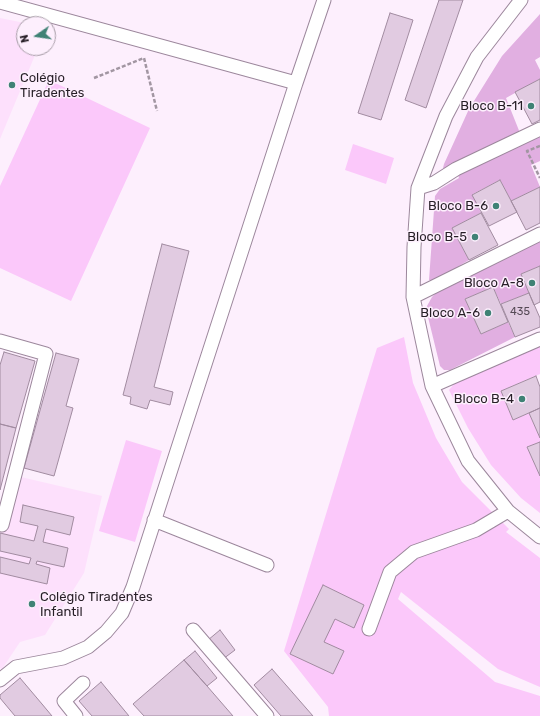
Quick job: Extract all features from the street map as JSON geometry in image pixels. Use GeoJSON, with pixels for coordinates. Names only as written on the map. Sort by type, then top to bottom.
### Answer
{"type":"FeatureCollection","features":[{"type":"Feature","properties":{"kind":"street"},"geometry":{"type":"LineString","coordinates":[[0,680],[16,667],[63,658],[88,647],[106,632],[122,613],[132,587],[324,0]]}},
{"type":"Feature","properties":{"kind":"street"},"geometry":{"type":"LineString","coordinates":[[521,0],[477,57],[446,116],[418,188],[414,247],[413,297],[432,386],[468,461],[508,511],[540,537]]}},
{"type":"Feature","properties":{"kind":"street"},"geometry":{"type":"LineString","coordinates":[[0,2],[296,83]]}},
{"type":"Feature","properties":{"kind":"street"},"geometry":{"type":"LineString","coordinates":[[418,188],[434,183],[456,169],[540,129]]}},
{"type":"Feature","properties":{"kind":"street"},"geometry":{"type":"LineString","coordinates":[[413,297],[540,234]]}},
{"type":"Feature","properties":{"kind":"street"},"geometry":{"type":"LineString","coordinates":[[432,386],[540,339]]}},
{"type":"Feature","properties":{"kind":"street"},"geometry":{"type":"LineString","coordinates":[[0,341],[46,354],[2,525],[0,524]]}},
{"type":"Feature","properties":{"kind":"street"},"geometry":{"type":"LineString","coordinates":[[369,629],[390,572],[414,552],[476,530],[508,511]]}},
{"type":"Feature","properties":{"kind":"street"},"geometry":{"type":"LineString","coordinates":[[154,520],[267,565]]}},
{"type":"Feature","properties":{"kind":"street"},"geometry":{"type":"LineString","coordinates":[[193,630],[267,716]]}},
{"type":"Feature","properties":{"kind":"street"},"geometry":{"type":"LineString","coordinates":[[76,716],[64,701],[84,683]]}},
{"type":"Feature","properties":{"kind":"path"},"geometry":{"type":"LineString","coordinates":[[94,78],[144,58],[157,111]]}},
{"type":"Feature","properties":{"kind":"path"},"geometry":{"type":"LineString","coordinates":[[540,146],[527,151],[540,178]]}},
{"type":"Feature","properties":{"kind":"shaded area"},"geometry":{"type":"Polygon","coordinates":[[[540,14],[540,57],[535,60],[540,70],[540,79],[506,98],[522,138],[540,129],[540,161],[531,165],[540,187],[511,201],[500,180],[473,194],[481,213],[452,228],[469,260],[444,275],[429,280],[435,196],[440,189],[459,178],[454,164],[445,169],[443,168],[444,164],[469,109],[502,56],[540,14]]]}},
{"type":"Feature","properties":{"kind":"shaded area","name":"Colégio Tiradentes"},"geometry":{"type":"Polygon","coordinates":[[[0,18],[16,21],[16,56],[35,56],[0,139],[0,18]]]}},
{"type":"Feature","properties":{"kind":"shaded area"},"geometry":{"type":"Polygon","coordinates":[[[49,80],[150,128],[71,301],[0,268],[0,186],[49,80]]]}},
{"type":"Feature","properties":{"kind":"shaded area"},"geometry":{"type":"Polygon","coordinates":[[[353,144],[394,158],[386,184],[345,170],[353,144]]]}},
{"type":"Feature","properties":{"kind":"shaded area"},"geometry":{"type":"Polygon","coordinates":[[[540,234],[540,266],[521,274],[529,293],[501,304],[493,287],[465,299],[481,334],[508,322],[515,337],[450,370],[444,370],[440,366],[428,317],[427,306],[432,297],[447,281],[540,234]]]}},
{"type":"Feature","properties":{"kind":"shaded area"},"geometry":{"type":"Polygon","coordinates":[[[404,337],[413,383],[436,438],[462,482],[509,529],[506,532],[540,558],[540,687],[498,669],[401,592],[398,599],[495,682],[540,696],[540,716],[329,716],[328,707],[284,651],[377,348],[404,337]]]}},
{"type":"Feature","properties":{"kind":"shaded area"},"geometry":{"type":"Polygon","coordinates":[[[540,339],[540,374],[501,391],[513,420],[529,413],[540,438],[540,442],[527,447],[540,476],[540,513],[521,498],[491,465],[468,428],[449,390],[454,384],[464,379],[461,372],[540,339]]]}},
{"type":"Feature","properties":{"kind":"shaded area"},"geometry":{"type":"Polygon","coordinates":[[[126,440],[162,451],[135,542],[99,531],[126,440]]]}},
{"type":"Feature","properties":{"kind":"shaded area","name":"Colégio Tiradentes Infantil"},"geometry":{"type":"Polygon","coordinates":[[[21,477],[102,496],[84,573],[45,635],[20,642],[2,669],[0,668],[0,529],[7,530],[21,477]]]}},
{"type":"Feature","properties":{"kind":"building"},"geometry":{"type":"Polygon","coordinates":[[[439,0],[463,0],[426,108],[405,100],[439,0]]]}},
{"type":"Feature","properties":{"kind":"building"},"geometry":{"type":"Polygon","coordinates":[[[390,13],[413,20],[381,120],[358,113],[390,13]]]}},
{"type":"Feature","properties":{"kind":"building","name":"Bloco B-11"},"geometry":{"type":"Polygon","coordinates":[[[540,79],[540,120],[532,124],[515,92],[540,79]]]}},
{"type":"Feature","properties":{"kind":"building","name":"Bloco B-6"},"geometry":{"type":"Polygon","coordinates":[[[500,180],[517,212],[489,226],[472,195],[500,180]]]}},
{"type":"Feature","properties":{"kind":"building"},"geometry":{"type":"Polygon","coordinates":[[[540,187],[540,223],[526,230],[511,201],[540,187]]]}},
{"type":"Feature","properties":{"kind":"building","name":"Bloco B-5"},"geometry":{"type":"Polygon","coordinates":[[[481,213],[498,245],[469,260],[452,228],[481,213]]]}},
{"type":"Feature","properties":{"kind":"building"},"geometry":{"type":"Polygon","coordinates":[[[162,244],[189,251],[154,387],[173,392],[170,405],[150,400],[147,409],[130,404],[131,397],[123,395],[162,244]]]}},
{"type":"Feature","properties":{"kind":"building","name":"Bloco A-8"},"geometry":{"type":"Polygon","coordinates":[[[540,266],[540,302],[534,305],[521,274],[540,266]]]}},
{"type":"Feature","properties":{"kind":"building","name":"Bloco A-6"},"geometry":{"type":"Polygon","coordinates":[[[493,287],[508,322],[481,334],[465,299],[493,287]]]}},
{"type":"Feature","properties":{"kind":"building"},"geometry":{"type":"Polygon","coordinates":[[[529,293],[540,318],[540,327],[515,337],[501,304],[529,293]]]}},
{"type":"Feature","properties":{"kind":"building"},"geometry":{"type":"Polygon","coordinates":[[[4,352],[35,361],[16,428],[0,424],[0,365],[4,352]]]}},
{"type":"Feature","properties":{"kind":"building"},"geometry":{"type":"Polygon","coordinates":[[[56,353],[79,359],[66,406],[73,408],[54,476],[24,468],[56,353]]]}},
{"type":"Feature","properties":{"kind":"building","name":"Bloco B-4"},"geometry":{"type":"Polygon","coordinates":[[[536,376],[540,387],[540,408],[513,420],[501,391],[536,376]]]}},
{"type":"Feature","properties":{"kind":"building"},"geometry":{"type":"Polygon","coordinates":[[[540,408],[540,438],[529,413],[540,408]]]}},
{"type":"Feature","properties":{"kind":"building"},"geometry":{"type":"Polygon","coordinates":[[[0,424],[16,428],[0,490],[0,424]]]}},
{"type":"Feature","properties":{"kind":"building"},"geometry":{"type":"Polygon","coordinates":[[[540,442],[540,476],[527,447],[540,442]]]}},
{"type":"Feature","properties":{"kind":"building"},"geometry":{"type":"Polygon","coordinates":[[[23,505],[74,517],[70,535],[46,529],[43,542],[68,548],[64,567],[37,561],[36,564],[50,568],[47,584],[0,573],[0,557],[29,564],[31,558],[0,551],[0,533],[34,541],[38,526],[20,522],[23,505]]]}},
{"type":"Feature","properties":{"kind":"building"},"geometry":{"type":"Polygon","coordinates":[[[323,585],[364,605],[354,628],[335,619],[324,642],[344,651],[333,674],[290,654],[323,585]]]}},
{"type":"Feature","properties":{"kind":"building"},"geometry":{"type":"Polygon","coordinates":[[[220,630],[235,650],[223,659],[208,640],[220,630]]]}},
{"type":"Feature","properties":{"kind":"building"},"geometry":{"type":"Polygon","coordinates":[[[195,651],[217,678],[207,686],[184,660],[195,651]]]}},
{"type":"Feature","properties":{"kind":"building"},"geometry":{"type":"Polygon","coordinates":[[[184,660],[233,716],[144,716],[133,704],[184,660]]]}},
{"type":"Feature","properties":{"kind":"building"},"geometry":{"type":"Polygon","coordinates":[[[272,669],[313,716],[281,716],[254,685],[272,669]]]}},
{"type":"Feature","properties":{"kind":"building"},"geometry":{"type":"Polygon","coordinates":[[[20,678],[52,716],[15,716],[0,698],[0,695],[20,678]]]}},
{"type":"Feature","properties":{"kind":"building"},"geometry":{"type":"Polygon","coordinates":[[[101,682],[129,716],[92,716],[79,701],[101,682]]]}},
{"type":"Feature","properties":{"kind":"place","name":"Colégio Tiradentes"},"geometry":{"type":"Point","coordinates":[12,85]}},
{"type":"Feature","properties":{"kind":"place","name":"Bloco B-11"},"geometry":{"type":"Point","coordinates":[531,106]}},
{"type":"Feature","properties":{"kind":"place","name":"Bloco B-6"},"geometry":{"type":"Point","coordinates":[496,206]}},
{"type":"Feature","properties":{"kind":"place","name":"Bloco B-5"},"geometry":{"type":"Point","coordinates":[475,237]}},
{"type":"Feature","properties":{"kind":"place","name":"Bloco A-8"},"geometry":{"type":"Point","coordinates":[532,283]}},
{"type":"Feature","properties":{"kind":"place","name":"Bloco A-6"},"geometry":{"type":"Point","coordinates":[488,313]}},
{"type":"Feature","properties":{"kind":"place","name":"Bloco B-4"},"geometry":{"type":"Point","coordinates":[522,399]}},
{"type":"Feature","properties":{"kind":"place","name":"Colégio Tiradentes Infantil"},"geometry":{"type":"Point","coordinates":[32,604]}}]}
